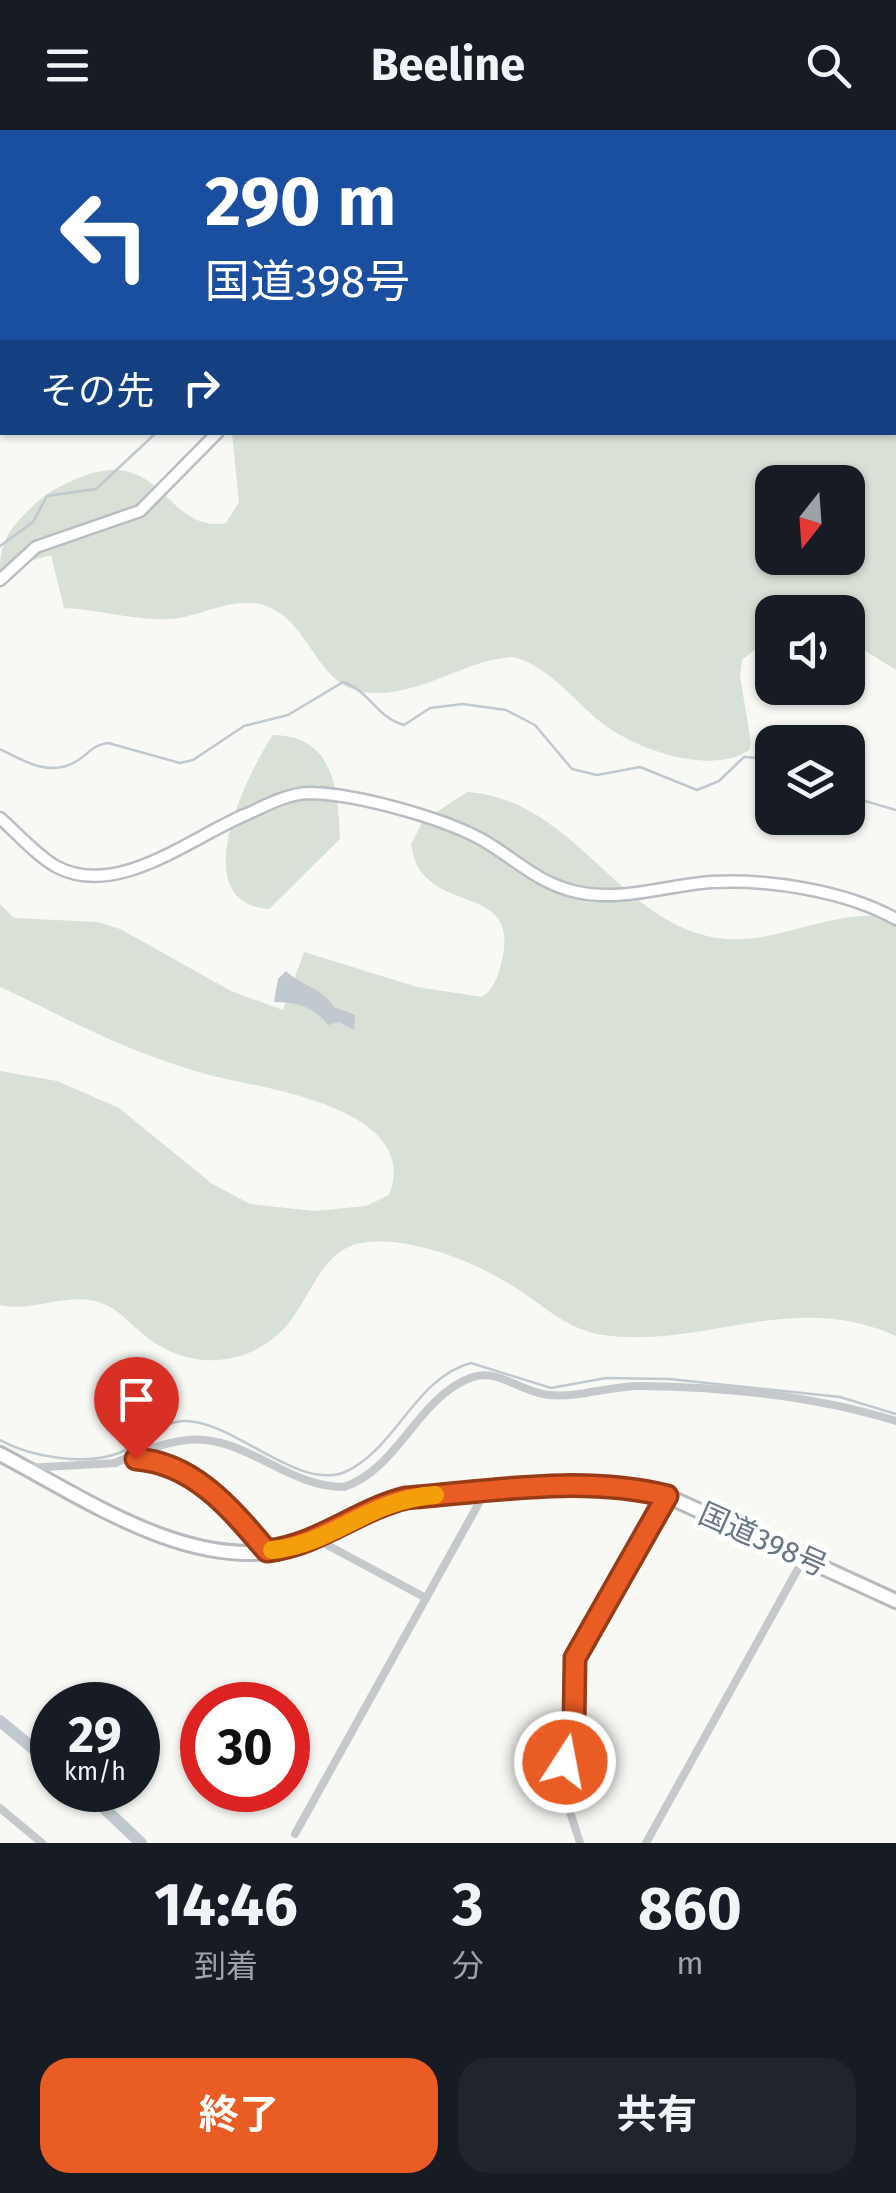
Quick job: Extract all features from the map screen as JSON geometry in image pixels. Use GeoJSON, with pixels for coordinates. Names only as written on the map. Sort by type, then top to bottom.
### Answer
{"type":"FeatureCollection","features":[{"type":"Feature","properties":{"kind":"highway","name":"国道398号"},"geometry":{"type":"LineString","coordinates":[[0,1454],[170,1537],[221,1551],[267,1551],[316,1540],[384,1503],[608,1485],[667,1496],[896,1602]]}},
{"type":"Feature","properties":{"kind":"street"},"geometry":{"type":"LineString","coordinates":[[0,580],[36,547],[140,511],[215,435]]}},
{"type":"Feature","properties":{"kind":"street"},"geometry":{"type":"LineString","coordinates":[[0,818],[56,866],[103,876],[160,858],[208,830],[284,797],[311,793],[457,828],[540,881],[574,891],[607,897],[712,882],[765,885],[823,894],[896,919]]}},
{"type":"Feature","properties":{"kind":"street"},"geometry":{"type":"LineString","coordinates":[[115,1463],[183,1442],[205,1440],[299,1478],[344,1486],[373,1470],[456,1385],[487,1374],[546,1396],[611,1387],[692,1388],[820,1402],[896,1421]]}},
{"type":"Feature","properties":{"kind":"street"},"geometry":{"type":"LineString","coordinates":[[26,1468],[56,1462],[154,1460],[192,1478],[230,1508],[267,1551]]}},
{"type":"Feature","properties":{"kind":"street"},"geometry":{"type":"LineString","coordinates":[[294,1834],[485,1492]]}},
{"type":"Feature","properties":{"kind":"street"},"geometry":{"type":"LineString","coordinates":[[580,1843],[563,1790],[576,1706],[572,1667],[610,1591],[667,1496]]}},
{"type":"Feature","properties":{"kind":"street"},"geometry":{"type":"LineString","coordinates":[[316,1540],[426,1598]]}},
{"type":"Feature","properties":{"kind":"street"},"geometry":{"type":"LineString","coordinates":[[646,1843],[804,1558]]}},
{"type":"Feature","properties":{"kind":"street"},"geometry":{"type":"LineString","coordinates":[[0,1808],[42,1843]]}},
{"type":"Feature","properties":{"kind":"shaded area"},"geometry":{"type":"Polygon","coordinates":[[[232,435],[896,435],[896,670],[865,651],[865,595],[755,595],[755,650],[742,660],[740,676],[749,750],[718,760],[682,758],[645,747],[615,732],[543,671],[514,657],[476,665],[398,691],[359,691],[333,677],[286,618],[260,604],[234,604],[169,619],[130,617],[64,608],[51,555],[0,570],[9,534],[34,505],[68,482],[108,470],[130,472],[147,480],[190,516],[206,523],[226,523],[239,502],[232,435]]]}},
{"type":"Feature","properties":{"kind":"shaded area"},"geometry":{"type":"Polygon","coordinates":[[[273,735],[293,738],[320,755],[334,784],[340,839],[269,909],[244,901],[230,885],[226,862],[237,806],[273,735]]]}},
{"type":"Feature","properties":{"kind":"shaded area"},"geometry":{"type":"Polygon","coordinates":[[[467,792],[503,799],[535,814],[645,905],[675,924],[707,936],[754,938],[847,918],[896,918],[896,1336],[858,1323],[821,1318],[641,1337],[604,1335],[569,1324],[502,1280],[464,1261],[422,1247],[380,1242],[361,1243],[336,1255],[274,1338],[241,1356],[223,1360],[169,1351],[100,1302],[78,1299],[22,1307],[0,1305],[0,1071],[57,1081],[119,1108],[211,1183],[250,1204],[314,1211],[366,1206],[389,1195],[394,1167],[385,1144],[366,1125],[339,1110],[156,1058],[0,987],[0,904],[14,918],[98,922],[120,929],[231,991],[283,1010],[304,952],[417,987],[482,997],[494,983],[501,964],[505,940],[501,923],[491,911],[430,881],[417,865],[411,844],[423,821],[467,792]]]}},
{"type":"Feature","properties":{"kind":"shaded area"},"geometry":{"type":"Polygon","coordinates":[[[286,971],[324,995],[334,1007],[355,1015],[354,1030],[339,1022],[328,1025],[304,1007],[274,1002],[278,979],[286,971]]]}},
{"type":"Feature","properties":{"kind":"waterway"},"geometry":{"type":"LineString","coordinates":[[0,546],[33,522],[47,496],[96,489],[154,435]]}},
{"type":"Feature","properties":{"kind":"waterway"},"geometry":{"type":"LineString","coordinates":[[0,749],[46,768],[66,766],[108,743],[180,763],[193,760],[244,726],[288,715],[343,682],[387,717],[404,725],[430,708],[463,704],[506,710],[535,725],[572,769],[597,775],[640,767],[697,790],[719,781],[744,757],[755,758]]}},
{"type":"Feature","properties":{"kind":"waterway"},"geometry":{"type":"LineString","coordinates":[[865,801],[896,810]]}},
{"type":"Feature","properties":{"kind":"waterway"},"geometry":{"type":"LineString","coordinates":[[0,1440],[42,1455],[90,1459],[119,1453],[168,1424],[188,1421],[227,1433],[288,1465],[327,1475],[345,1472],[363,1462],[435,1383],[471,1363],[551,1388],[606,1378],[669,1379],[840,1397],[896,1414]]}},
{"type":"Feature","properties":{"kind":"waterway"},"geometry":{"type":"LineString","coordinates":[[0,1721],[30,1746]]}},
{"type":"Feature","properties":{"kind":"waterway"},"geometry":{"type":"LineString","coordinates":[[108,1812],[141,1843]]}},
{"type":"Feature","properties":{"kind":"slow traffic"},"geometry":{"type":"LineString","coordinates":[[272,1550],[316,1540],[384,1503],[435,1495]]}},
{"type":"Feature","properties":{"kind":"route"},"geometry":{"type":"LineString","coordinates":[[136,1459],[154,1460],[204,1485],[267,1551],[316,1540],[384,1503],[406,1498],[574,1485],[608,1485],[667,1496],[575,1658],[572,1667],[576,1706],[565,1762]]}}]}
